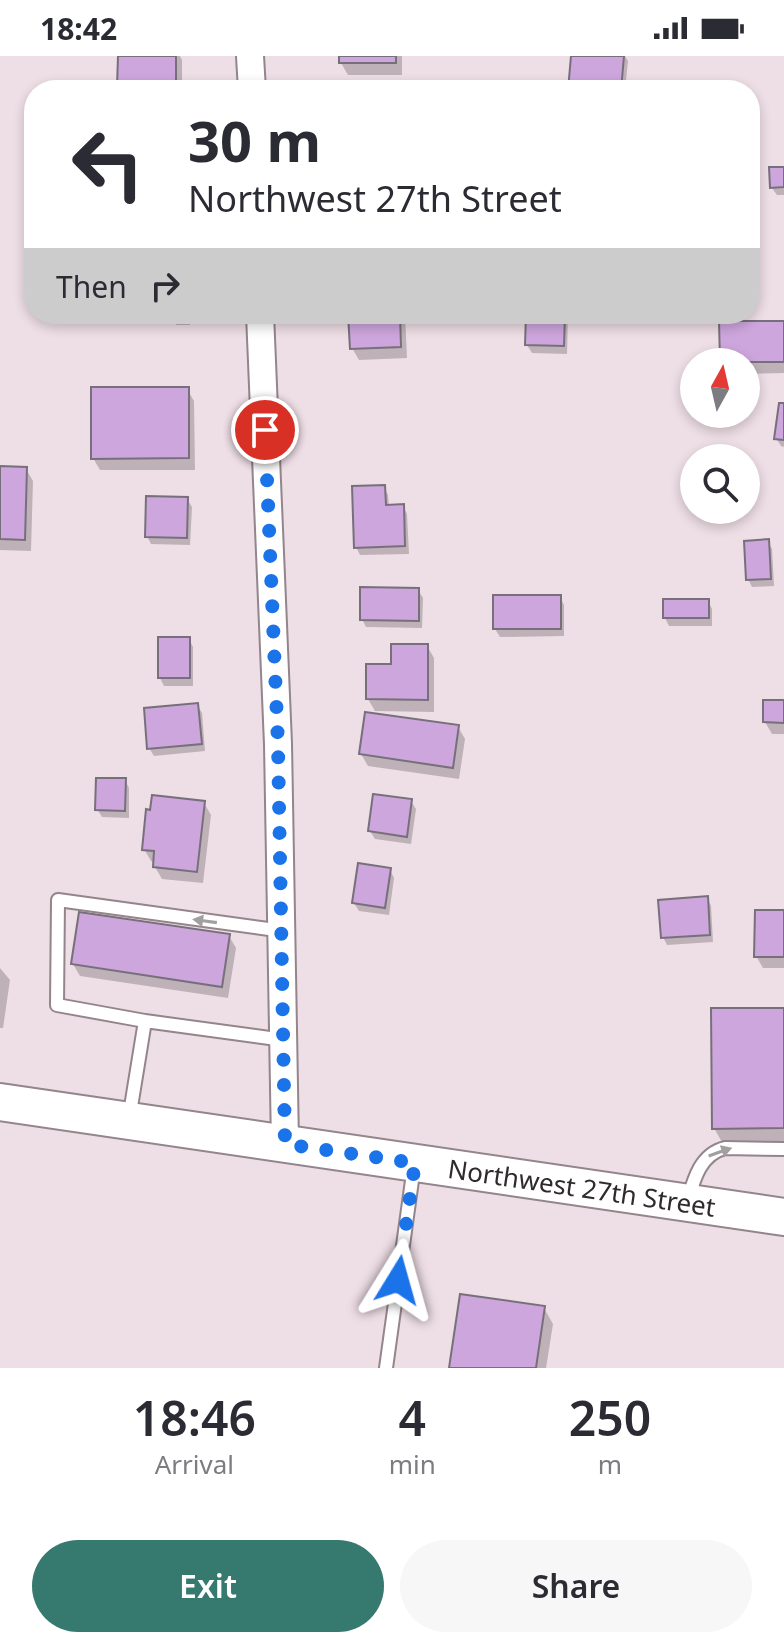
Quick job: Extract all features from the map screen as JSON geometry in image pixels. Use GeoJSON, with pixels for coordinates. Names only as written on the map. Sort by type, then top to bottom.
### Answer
{"type":"FeatureCollection","features":[{"type":"Feature","properties":{"kind":"main road","name":"Northwest 27th Street"},"geometry":{"type":"LineString","coordinates":[[0,1102],[784,1217]]}},
{"type":"Feature","properties":{"kind":"street"},"geometry":{"type":"LineString","coordinates":[[250,56],[251,80]]}},
{"type":"Feature","properties":{"kind":"street"},"geometry":{"type":"LineString","coordinates":[[260,324],[278,744],[285,1144]]}},
{"type":"Feature","properties":{"kind":"lane"},"geometry":{"type":"LineString","coordinates":[[283,931],[58,900],[57,1005],[145,1021],[284,1040]]}},
{"type":"Feature","properties":{"kind":"lane"},"geometry":{"type":"LineString","coordinates":[[129,1121],[145,1021]]}},
{"type":"Feature","properties":{"kind":"lane"},"geometry":{"type":"LineString","coordinates":[[687,1203],[702,1164],[716,1150],[784,1149]]}},
{"type":"Feature","properties":{"kind":"lane"},"geometry":{"type":"LineString","coordinates":[[386,1368],[415,1163]]}},
{"type":"Feature","properties":{"kind":"building"},"geometry":{"type":"Polygon","coordinates":[[[118,56],[176,56],[176,80],[117,80],[118,56]]]}},
{"type":"Feature","properties":{"kind":"building"},"geometry":{"type":"Polygon","coordinates":[[[339,56],[396,56],[396,63],[339,63],[339,56]]]}},
{"type":"Feature","properties":{"kind":"building"},"geometry":{"type":"Polygon","coordinates":[[[571,56],[624,56],[622,80],[569,80],[571,56]]]}},
{"type":"Feature","properties":{"kind":"building"},"geometry":{"type":"Polygon","coordinates":[[[769,167],[784,167],[784,187],[770,188],[769,167]]]}},
{"type":"Feature","properties":{"kind":"building"},"geometry":{"type":"Polygon","coordinates":[[[784,321],[784,362],[760,362],[760,348],[720,348],[719,324],[784,321]]]}},
{"type":"Feature","properties":{"kind":"building"},"geometry":{"type":"Polygon","coordinates":[[[349,324],[400,324],[401,347],[350,349],[349,324]]]}},
{"type":"Feature","properties":{"kind":"building"},"geometry":{"type":"Polygon","coordinates":[[[526,324],[565,324],[564,346],[525,345],[526,324]]]}},
{"type":"Feature","properties":{"kind":"building"},"geometry":{"type":"Polygon","coordinates":[[[91,387],[189,387],[189,458],[91,459],[91,387]]]}},
{"type":"Feature","properties":{"kind":"building"},"geometry":{"type":"Polygon","coordinates":[[[779,403],[784,403],[784,440],[774,439],[779,403]]]}},
{"type":"Feature","properties":{"kind":"building"},"geometry":{"type":"Polygon","coordinates":[[[0,466],[27,467],[25,540],[0,539],[0,466]]]}},
{"type":"Feature","properties":{"kind":"building"},"geometry":{"type":"Polygon","coordinates":[[[385,485],[386,505],[404,504],[405,546],[354,548],[352,486],[385,485]]]}},
{"type":"Feature","properties":{"kind":"building"},"geometry":{"type":"Polygon","coordinates":[[[146,496],[188,497],[187,538],[145,537],[146,496]]]}},
{"type":"Feature","properties":{"kind":"building"},"geometry":{"type":"Polygon","coordinates":[[[769,539],[771,579],[746,580],[744,541],[769,539]]]}},
{"type":"Feature","properties":{"kind":"building"},"geometry":{"type":"Polygon","coordinates":[[[360,587],[419,588],[419,621],[360,620],[360,587]]]}},
{"type":"Feature","properties":{"kind":"building"},"geometry":{"type":"Polygon","coordinates":[[[493,595],[561,595],[561,629],[493,629],[493,595]]]}},
{"type":"Feature","properties":{"kind":"building"},"geometry":{"type":"Polygon","coordinates":[[[663,599],[709,599],[709,618],[663,618],[663,599]]]}},
{"type":"Feature","properties":{"kind":"building"},"geometry":{"type":"Polygon","coordinates":[[[158,637],[190,637],[190,678],[158,678],[158,637]]]}},
{"type":"Feature","properties":{"kind":"building"},"geometry":{"type":"Polygon","coordinates":[[[391,644],[428,644],[428,700],[366,699],[366,664],[391,664],[391,644]]]}},
{"type":"Feature","properties":{"kind":"building"},"geometry":{"type":"Polygon","coordinates":[[[763,700],[784,700],[784,723],[763,722],[763,700]]]}},
{"type":"Feature","properties":{"kind":"building"},"geometry":{"type":"Polygon","coordinates":[[[198,703],[202,744],[147,749],[144,708],[198,703]]]}},
{"type":"Feature","properties":{"kind":"building"},"geometry":{"type":"Polygon","coordinates":[[[365,712],[459,725],[453,768],[359,754],[365,712]]]}},
{"type":"Feature","properties":{"kind":"building"},"geometry":{"type":"Polygon","coordinates":[[[96,778],[126,778],[125,811],[95,810],[96,778]]]}},
{"type":"Feature","properties":{"kind":"building"},"geometry":{"type":"Polygon","coordinates":[[[373,794],[412,799],[407,837],[368,831],[373,794]]]}},
{"type":"Feature","properties":{"kind":"building"},"geometry":{"type":"Polygon","coordinates":[[[152,795],[205,801],[197,872],[153,867],[154,851],[142,850],[146,809],[150,810],[152,795]]]}},
{"type":"Feature","properties":{"kind":"building"},"geometry":{"type":"Polygon","coordinates":[[[358,863],[391,868],[385,908],[352,903],[358,863]]]}},
{"type":"Feature","properties":{"kind":"building"},"geometry":{"type":"Polygon","coordinates":[[[708,896],[710,935],[661,938],[658,900],[708,896]]]}},
{"type":"Feature","properties":{"kind":"building"},"geometry":{"type":"Polygon","coordinates":[[[755,910],[784,910],[784,957],[754,957],[755,910]]]}},
{"type":"Feature","properties":{"kind":"building"},"geometry":{"type":"Polygon","coordinates":[[[79,912],[230,934],[222,987],[71,964],[79,912]]]}},
{"type":"Feature","properties":{"kind":"building"},"geometry":{"type":"Polygon","coordinates":[[[711,1008],[784,1008],[784,1128],[712,1129],[711,1008]]]}},
{"type":"Feature","properties":{"kind":"building"},"geometry":{"type":"Polygon","coordinates":[[[460,1294],[545,1306],[536,1368],[449,1368],[460,1294]]]}},
{"type":"Feature","properties":{"kind":"route"},"geometry":{"type":"LineString","coordinates":[[265,430],[278,744],[285,1144],[415,1163],[398,1280]]}}]}
